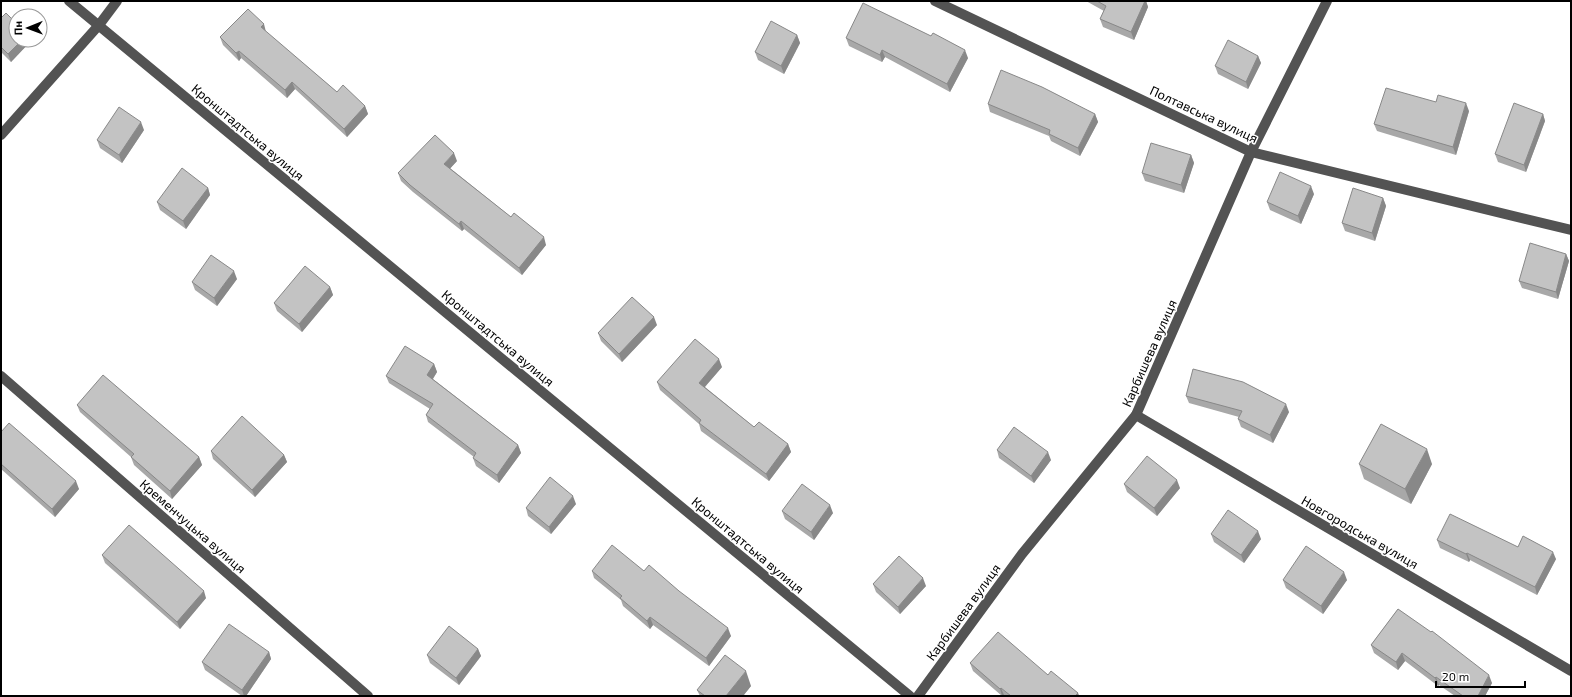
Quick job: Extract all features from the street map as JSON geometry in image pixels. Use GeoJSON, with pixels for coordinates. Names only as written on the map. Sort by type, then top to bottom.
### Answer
{"type":"FeatureCollection","features":[{"type":"Feature","properties":{"kind":"street","name":"Кронштадтська вулиця"},"geometry":{"type":"LineString","coordinates":[[69,1],[910,696]]}},
{"type":"Feature","properties":{"kind":"street"},"geometry":{"type":"LineString","coordinates":[[1,135],[99,25],[117,1]]}},
{"type":"Feature","properties":{"kind":"street","name":"Полтавська вулиця"},"geometry":{"type":"LineString","coordinates":[[935,1],[1251,152],[1571,230]]}},
{"type":"Feature","properties":{"kind":"street","name":"Карбишева вулиця"},"geometry":{"type":"LineString","coordinates":[[918,696],[1022,554],[1136,415],[1251,152],[1327,1]]}},
{"type":"Feature","properties":{"kind":"street","name":"Кременчуцька вулиця"},"geometry":{"type":"LineString","coordinates":[[1,376],[368,696]]}},
{"type":"Feature","properties":{"kind":"street","name":"Новгородська вулиця"},"geometry":{"type":"LineString","coordinates":[[1136,415],[1571,671]]}},
{"type":"Feature","properties":{"kind":"building"},"geometry":{"type":"Polygon","coordinates":[[[1097,1],[1145,1],[1131,32],[1100,19],[1106,6],[1097,1]]]}},
{"type":"Feature","properties":{"kind":"building"},"geometry":{"type":"Polygon","coordinates":[[[863,3],[931,36],[933,33],[965,50],[947,84],[882,50],[880,55],[846,38],[863,3]]]}},
{"type":"Feature","properties":{"kind":"building"},"geometry":{"type":"Polygon","coordinates":[[[248,9],[264,24],[261,27],[337,92],[343,85],[365,106],[344,129],[292,82],[285,90],[239,51],[236,53],[220,37],[248,9]]]}},
{"type":"Feature","properties":{"kind":"building"},"geometry":{"type":"Polygon","coordinates":[[[6,13],[8,15],[8,48],[14,48],[8,54],[1,47],[1,18],[6,13]]]}},
{"type":"Feature","properties":{"kind":"building"},"geometry":{"type":"Polygon","coordinates":[[[771,21],[797,35],[781,66],[755,52],[771,21]]]}},
{"type":"Feature","properties":{"kind":"building"},"geometry":{"type":"Polygon","coordinates":[[[1228,40],[1258,56],[1246,82],[1215,66],[1228,40]]]}},
{"type":"Feature","properties":{"kind":"building"},"geometry":{"type":"Polygon","coordinates":[[[1001,70],[1042,87],[1095,114],[1078,148],[1049,134],[1050,130],[988,104],[1001,70]]]}},
{"type":"Feature","properties":{"kind":"building"},"geometry":{"type":"Polygon","coordinates":[[[1386,88],[1436,102],[1438,95],[1466,103],[1453,147],[1374,124],[1386,88]]]}},
{"type":"Feature","properties":{"kind":"building"},"geometry":{"type":"Polygon","coordinates":[[[1514,103],[1543,114],[1524,165],[1495,154],[1514,103]]]}},
{"type":"Feature","properties":{"kind":"building"},"geometry":{"type":"Polygon","coordinates":[[[119,107],[141,122],[119,155],[97,140],[119,107]]]}},
{"type":"Feature","properties":{"kind":"building"},"geometry":{"type":"Polygon","coordinates":[[[435,135],[454,153],[444,164],[511,217],[514,213],[544,237],[519,268],[461,221],[459,224],[410,185],[398,173],[435,135]]]}},
{"type":"Feature","properties":{"kind":"building"},"geometry":{"type":"Polygon","coordinates":[[[1151,143],[1191,155],[1181,185],[1142,173],[1151,143]]]}},
{"type":"Feature","properties":{"kind":"building"},"geometry":{"type":"Polygon","coordinates":[[[182,168],[208,188],[183,221],[157,202],[182,168]]]}},
{"type":"Feature","properties":{"kind":"building"},"geometry":{"type":"Polygon","coordinates":[[[1280,172],[1311,186],[1298,216],[1267,202],[1280,172]]]}},
{"type":"Feature","properties":{"kind":"building"},"geometry":{"type":"Polygon","coordinates":[[[1353,188],[1383,198],[1372,233],[1342,223],[1353,188]]]}},
{"type":"Feature","properties":{"kind":"building"},"geometry":{"type":"Polygon","coordinates":[[[1530,243],[1566,254],[1556,292],[1519,281],[1530,243]]]}},
{"type":"Feature","properties":{"kind":"building"},"geometry":{"type":"Polygon","coordinates":[[[211,255],[234,271],[214,298],[192,282],[211,255]]]}},
{"type":"Feature","properties":{"kind":"building"},"geometry":{"type":"Polygon","coordinates":[[[305,266],[330,287],[299,324],[274,303],[305,266]]]}},
{"type":"Feature","properties":{"kind":"building"},"geometry":{"type":"Polygon","coordinates":[[[632,297],[654,317],[619,354],[598,333],[632,297]]]}},
{"type":"Feature","properties":{"kind":"building"},"geometry":{"type":"Polygon","coordinates":[[[695,339],[719,359],[699,383],[754,427],[759,422],[788,444],[766,474],[699,423],[701,420],[657,382],[695,339]]]}},
{"type":"Feature","properties":{"kind":"building"},"geometry":{"type":"Polygon","coordinates":[[[405,346],[434,364],[427,375],[518,445],[497,475],[473,458],[476,453],[426,415],[433,404],[386,376],[405,346]]]}},
{"type":"Feature","properties":{"kind":"building"},"geometry":{"type":"Polygon","coordinates":[[[1193,369],[1243,382],[1286,404],[1270,435],[1238,419],[1242,411],[1186,396],[1193,369]]]}},
{"type":"Feature","properties":{"kind":"building"},"geometry":{"type":"Polygon","coordinates":[[[103,375],[199,457],[170,491],[131,457],[134,454],[77,405],[103,375]]]}},
{"type":"Feature","properties":{"kind":"building"},"geometry":{"type":"Polygon","coordinates":[[[242,416],[284,455],[252,490],[211,451],[242,416]]]}},
{"type":"Feature","properties":{"kind":"building"},"geometry":{"type":"Polygon","coordinates":[[[9,423],[76,481],[52,509],[1,464],[1,432],[9,423]]]}},
{"type":"Feature","properties":{"kind":"building"},"geometry":{"type":"Polygon","coordinates":[[[1381,424],[1427,449],[1405,489],[1359,464],[1381,424]]]}},
{"type":"Feature","properties":{"kind":"building"},"geometry":{"type":"Polygon","coordinates":[[[1014,427],[1048,452],[1031,476],[997,450],[1014,427]]]}},
{"type":"Feature","properties":{"kind":"building"},"geometry":{"type":"Polygon","coordinates":[[[1147,456],[1177,480],[1154,508],[1124,484],[1147,456]]]}},
{"type":"Feature","properties":{"kind":"building"},"geometry":{"type":"Polygon","coordinates":[[[550,477],[573,496],[549,527],[526,508],[550,477]]]}},
{"type":"Feature","properties":{"kind":"building"},"geometry":{"type":"Polygon","coordinates":[[[802,484],[830,505],[811,532],[782,511],[802,484]]]}},
{"type":"Feature","properties":{"kind":"building"},"geometry":{"type":"Polygon","coordinates":[[[1228,510],[1258,531],[1241,555],[1211,534],[1228,510]]]}},
{"type":"Feature","properties":{"kind":"building"},"geometry":{"type":"Polygon","coordinates":[[[1450,514],[1518,547],[1523,536],[1553,552],[1535,587],[1467,553],[1466,554],[1437,540],[1450,514]]]}},
{"type":"Feature","properties":{"kind":"building"},"geometry":{"type":"Polygon","coordinates":[[[129,525],[204,591],[177,622],[102,555],[129,525]]]}},
{"type":"Feature","properties":{"kind":"building"},"geometry":{"type":"Polygon","coordinates":[[[612,545],[644,571],[649,565],[679,591],[728,628],[706,658],[650,617],[647,621],[620,598],[622,596],[592,571],[612,545]]]}},
{"type":"Feature","properties":{"kind":"building"},"geometry":{"type":"Polygon","coordinates":[[[1306,546],[1344,572],[1321,606],[1283,580],[1306,546]]]}},
{"type":"Feature","properties":{"kind":"building"},"geometry":{"type":"Polygon","coordinates":[[[899,556],[923,578],[898,607],[873,584],[899,556]]]}},
{"type":"Feature","properties":{"kind":"building"},"geometry":{"type":"Polygon","coordinates":[[[1398,609],[1431,632],[1432,631],[1489,675],[1478,696],[1463,696],[1436,677],[1435,678],[1402,653],[1396,662],[1371,645],[1398,609]]]}},
{"type":"Feature","properties":{"kind":"building"},"geometry":{"type":"Polygon","coordinates":[[[229,624],[269,652],[242,690],[202,662],[229,624]]]}},
{"type":"Feature","properties":{"kind":"building"},"geometry":{"type":"Polygon","coordinates":[[[449,626],[478,649],[456,678],[427,655],[449,626]]]}},
{"type":"Feature","properties":{"kind":"building"},"geometry":{"type":"Polygon","coordinates":[[[998,632],[1048,675],[1051,671],[1078,693],[1075,696],[1011,696],[1001,688],[1000,689],[970,663],[998,632]]]}},
{"type":"Feature","properties":{"kind":"building"},"geometry":{"type":"Polygon","coordinates":[[[725,655],[746,671],[726,696],[705,696],[697,690],[725,655]]]}}]}
